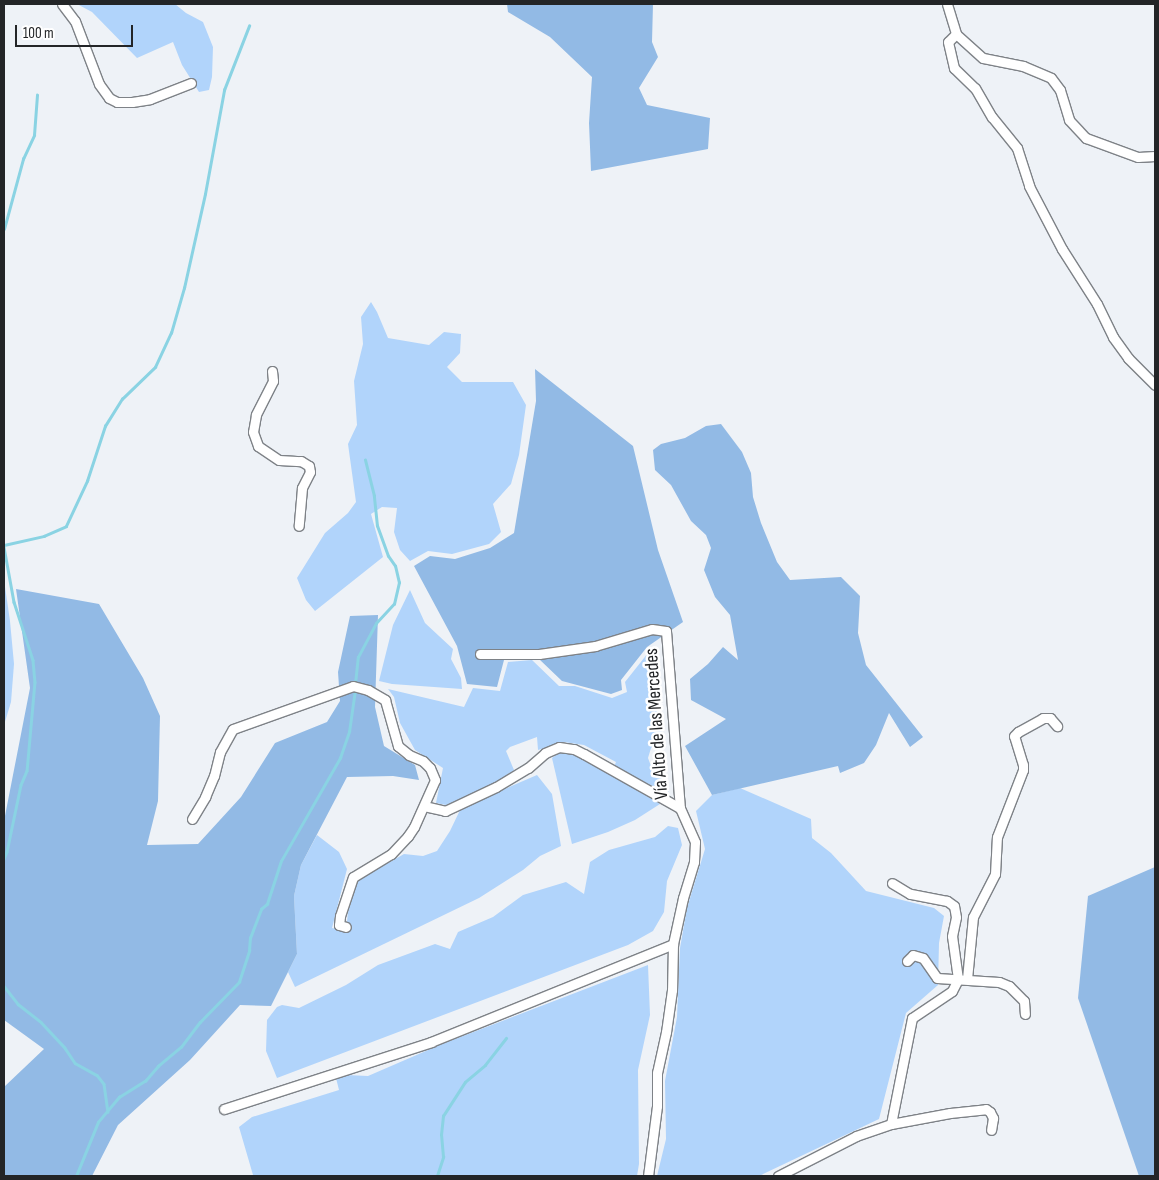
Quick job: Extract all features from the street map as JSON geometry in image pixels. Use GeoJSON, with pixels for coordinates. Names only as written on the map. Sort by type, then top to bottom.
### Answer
{"type":"FeatureCollection","features":[{"type":"Feature","properties":{"kind":"street"},"geometry":{"type":"LineString","coordinates":[[62,4],[75,21],[100,84],[110,98],[117,102],[150,99],[191,83]]}},
{"type":"Feature","properties":{"kind":"street"},"geometry":{"type":"LineString","coordinates":[[947,4],[956,34],[983,58],[1023,66],[1051,78],[1060,90],[1069,120],[1086,138],[1138,156],[1155,156]]}},
{"type":"Feature","properties":{"kind":"street"},"geometry":{"type":"LineString","coordinates":[[956,34],[948,42],[954,68],[975,88],[992,117],[1017,148],[1029,186],[1062,250],[1097,304],[1114,337],[1128,358],[1155,385]]}},
{"type":"Feature","properties":{"kind":"street"},"geometry":{"type":"LineString","coordinates":[[272,371],[273,381],[256,415],[253,432],[258,446],[279,460],[301,461],[309,466],[310,472],[302,488],[299,526]]}},
{"type":"Feature","properties":{"kind":"street","name":"Vía Alto de las Mercedes"},"geometry":{"type":"LineString","coordinates":[[480,654],[539,654],[595,646],[652,629],[666,631],[680,808],[695,842],[694,862],[683,898],[674,944],[672,990],[666,1032],[656,1073],[657,1106],[648,1176]]}},
{"type":"Feature","properties":{"kind":"street"},"geometry":{"type":"LineString","coordinates":[[192,819],[205,796],[214,776],[220,752],[233,729],[353,686],[368,690],[385,700],[398,746],[409,755],[423,760],[430,768],[434,780],[414,827],[391,854],[353,876],[340,916],[339,925],[346,926]]}},
{"type":"Feature","properties":{"kind":"street"},"geometry":{"type":"LineString","coordinates":[[891,1124],[912,1018],[952,991],[963,979],[974,917],[995,874],[997,837],[1023,770],[1014,736],[1043,718],[1050,718],[1057,726]]}},
{"type":"Feature","properties":{"kind":"street"},"geometry":{"type":"LineString","coordinates":[[424,806],[445,811],[496,787],[528,768],[545,753],[559,747],[574,749],[584,754],[680,808]]}},
{"type":"Feature","properties":{"kind":"street"},"geometry":{"type":"LineString","coordinates":[[892,882],[910,894],[947,901],[954,906],[956,917],[952,936],[963,979]]}},
{"type":"Feature","properties":{"kind":"street"},"geometry":{"type":"LineString","coordinates":[[224,1109],[431,1042],[674,944]]}},
{"type":"Feature","properties":{"kind":"street"},"geometry":{"type":"LineString","coordinates":[[908,961],[913,956],[918,955],[927,962],[937,978],[999,982],[1008,986],[1024,1001],[1025,1014]]}},
{"type":"Feature","properties":{"kind":"street"},"geometry":{"type":"LineString","coordinates":[[778,1176],[856,1136],[891,1124],[950,1113],[986,1109],[994,1118],[991,1130]]}},
{"type":"Feature","properties":{"kind":"shaded area"},"geometry":{"type":"Polygon","coordinates":[[[77,4],[175,4],[186,13],[203,22],[213,47],[212,77],[209,90],[199,92],[182,65],[173,42],[137,58],[92,12],[77,4]]]}},
{"type":"Feature","properties":{"kind":"shaded area"},"geometry":{"type":"Polygon","coordinates":[[[507,4],[653,4],[652,42],[658,57],[639,88],[647,105],[710,118],[708,149],[591,171],[589,123],[592,77],[550,37],[508,12],[507,4]]]}},
{"type":"Feature","properties":{"kind":"shaded area"},"geometry":{"type":"Polygon","coordinates":[[[371,302],[388,338],[429,345],[444,332],[461,334],[460,353],[447,367],[462,382],[513,382],[526,405],[519,455],[511,484],[493,504],[501,532],[489,544],[452,554],[428,551],[410,561],[400,550],[394,532],[397,508],[382,507],[371,514],[383,557],[315,611],[306,600],[297,578],[325,533],[348,513],[356,502],[348,444],[357,425],[354,381],[363,344],[361,317],[371,302]]]}},
{"type":"Feature","properties":{"kind":"shaded area"},"geometry":{"type":"Polygon","coordinates":[[[535,369],[633,446],[658,550],[683,622],[647,647],[621,680],[622,690],[611,694],[562,681],[539,659],[504,660],[497,687],[467,684],[457,646],[414,566],[430,556],[455,559],[490,548],[514,533],[536,401],[535,369]]]}},
{"type":"Feature","properties":{"kind":"shaded area"},"geometry":{"type":"Polygon","coordinates":[[[721,424],[742,452],[751,473],[753,497],[761,523],[777,562],[790,580],[841,577],[860,596],[858,633],[866,665],[923,737],[910,747],[889,713],[876,745],[864,763],[840,773],[838,766],[712,795],[685,746],[726,719],[691,700],[690,679],[708,664],[723,647],[738,660],[730,615],[715,597],[704,570],[711,548],[706,535],[691,521],[671,485],[655,470],[653,450],[661,444],[685,438],[706,426],[721,424]]]}},
{"type":"Feature","properties":{"kind":"shaded area"},"geometry":{"type":"Polygon","coordinates":[[[4,580],[14,664],[11,702],[4,725],[4,580]]]}},
{"type":"Feature","properties":{"kind":"shaded area"},"geometry":{"type":"Polygon","coordinates":[[[16,589],[99,604],[143,678],[160,716],[158,801],[147,845],[198,844],[241,797],[275,743],[327,722],[340,701],[338,672],[350,616],[378,615],[375,707],[384,746],[415,765],[419,780],[393,776],[347,777],[301,865],[294,896],[297,954],[271,1006],[240,1005],[190,1060],[118,1125],[92,1176],[4,1176],[4,1087],[44,1049],[4,1020],[4,821],[30,688],[16,589]]]}},
{"type":"Feature","properties":{"kind":"shaded area"},"geometry":{"type":"Polygon","coordinates":[[[410,590],[425,623],[453,649],[451,659],[461,678],[462,689],[392,684],[379,681],[393,625],[410,590]]]}},
{"type":"Feature","properties":{"kind":"shaded area"},"geometry":{"type":"Polygon","coordinates":[[[648,653],[662,734],[651,748],[648,758],[651,766],[667,783],[669,794],[614,767],[616,762],[584,745],[564,742],[538,750],[537,737],[510,747],[506,751],[514,770],[494,784],[446,805],[436,803],[443,768],[415,750],[400,723],[394,697],[388,689],[464,707],[473,688],[500,691],[508,662],[532,660],[559,686],[575,686],[612,698],[627,692],[625,682],[648,653]]]}},
{"type":"Feature","properties":{"kind":"shaded area"},"geometry":{"type":"Polygon","coordinates":[[[559,753],[577,754],[660,804],[635,820],[608,832],[572,844],[552,758],[559,753]]]}},
{"type":"Feature","properties":{"kind":"shaded area"},"geometry":{"type":"Polygon","coordinates":[[[537,775],[552,794],[561,846],[540,856],[523,870],[479,898],[295,987],[288,972],[297,954],[294,896],[301,865],[317,835],[339,852],[347,869],[332,928],[346,931],[348,912],[358,880],[404,854],[423,856],[437,851],[450,831],[461,808],[537,775]]]}},
{"type":"Feature","properties":{"kind":"shaded area"},"geometry":{"type":"Polygon","coordinates":[[[740,788],[811,819],[812,838],[831,853],[866,891],[934,908],[944,916],[939,943],[938,985],[906,1013],[879,1119],[759,1176],[657,1176],[666,1139],[665,1081],[677,1017],[680,948],[687,908],[705,849],[696,811],[712,795],[740,788]]]}},
{"type":"Feature","properties":{"kind":"shaded area"},"geometry":{"type":"Polygon","coordinates":[[[668,826],[678,828],[682,845],[667,881],[664,912],[653,931],[628,945],[277,1078],[266,1051],[267,1020],[277,1007],[282,1005],[299,1008],[346,985],[378,965],[435,944],[450,949],[458,932],[493,917],[523,895],[566,882],[584,894],[590,862],[609,850],[655,837],[668,826]]]}},
{"type":"Feature","properties":{"kind":"shaded area"},"geometry":{"type":"Polygon","coordinates":[[[1155,867],[1155,1176],[1139,1176],[1078,998],[1088,896],[1155,867]]]}},
{"type":"Feature","properties":{"kind":"shaded area"},"geometry":{"type":"Polygon","coordinates":[[[648,965],[650,1015],[638,1070],[639,1164],[637,1176],[253,1175],[239,1127],[252,1117],[339,1090],[336,1078],[346,1075],[368,1076],[442,1044],[648,965]]]}},
{"type":"Feature","properties":{"kind":"waterway"},"geometry":{"type":"LineString","coordinates":[[4,545],[44,536],[66,526],[87,481],[105,426],[122,399],[155,367],[171,333],[184,288],[205,194],[224,90],[249,26]]}},
{"type":"Feature","properties":{"kind":"waterway"},"geometry":{"type":"LineString","coordinates":[[4,229],[23,159],[34,135],[37,95]]}},
{"type":"Feature","properties":{"kind":"waterway"},"geometry":{"type":"LineString","coordinates":[[355,684],[358,657],[376,623],[394,604],[399,583],[395,566],[388,556],[377,526],[374,496],[365,460]]}},
{"type":"Feature","properties":{"kind":"waterway"},"geometry":{"type":"LineString","coordinates":[[4,547],[14,602],[33,660],[35,682],[27,771],[21,785],[4,859]]}},
{"type":"Feature","properties":{"kind":"waterway"},"geometry":{"type":"LineString","coordinates":[[76,1176],[98,1122],[119,1097],[145,1081],[158,1066],[181,1047],[200,1022],[239,982],[249,951],[250,938],[261,909],[267,904],[281,861],[340,758],[349,732],[355,690]]}},
{"type":"Feature","properties":{"kind":"waterway"},"geometry":{"type":"LineString","coordinates":[[4,986],[18,1004],[41,1022],[65,1048],[75,1063],[97,1075],[104,1084],[108,1112]]}},
{"type":"Feature","properties":{"kind":"waterway"},"geometry":{"type":"LineString","coordinates":[[437,1176],[443,1157],[441,1135],[443,1116],[465,1082],[485,1065],[506,1038]]}}]}
